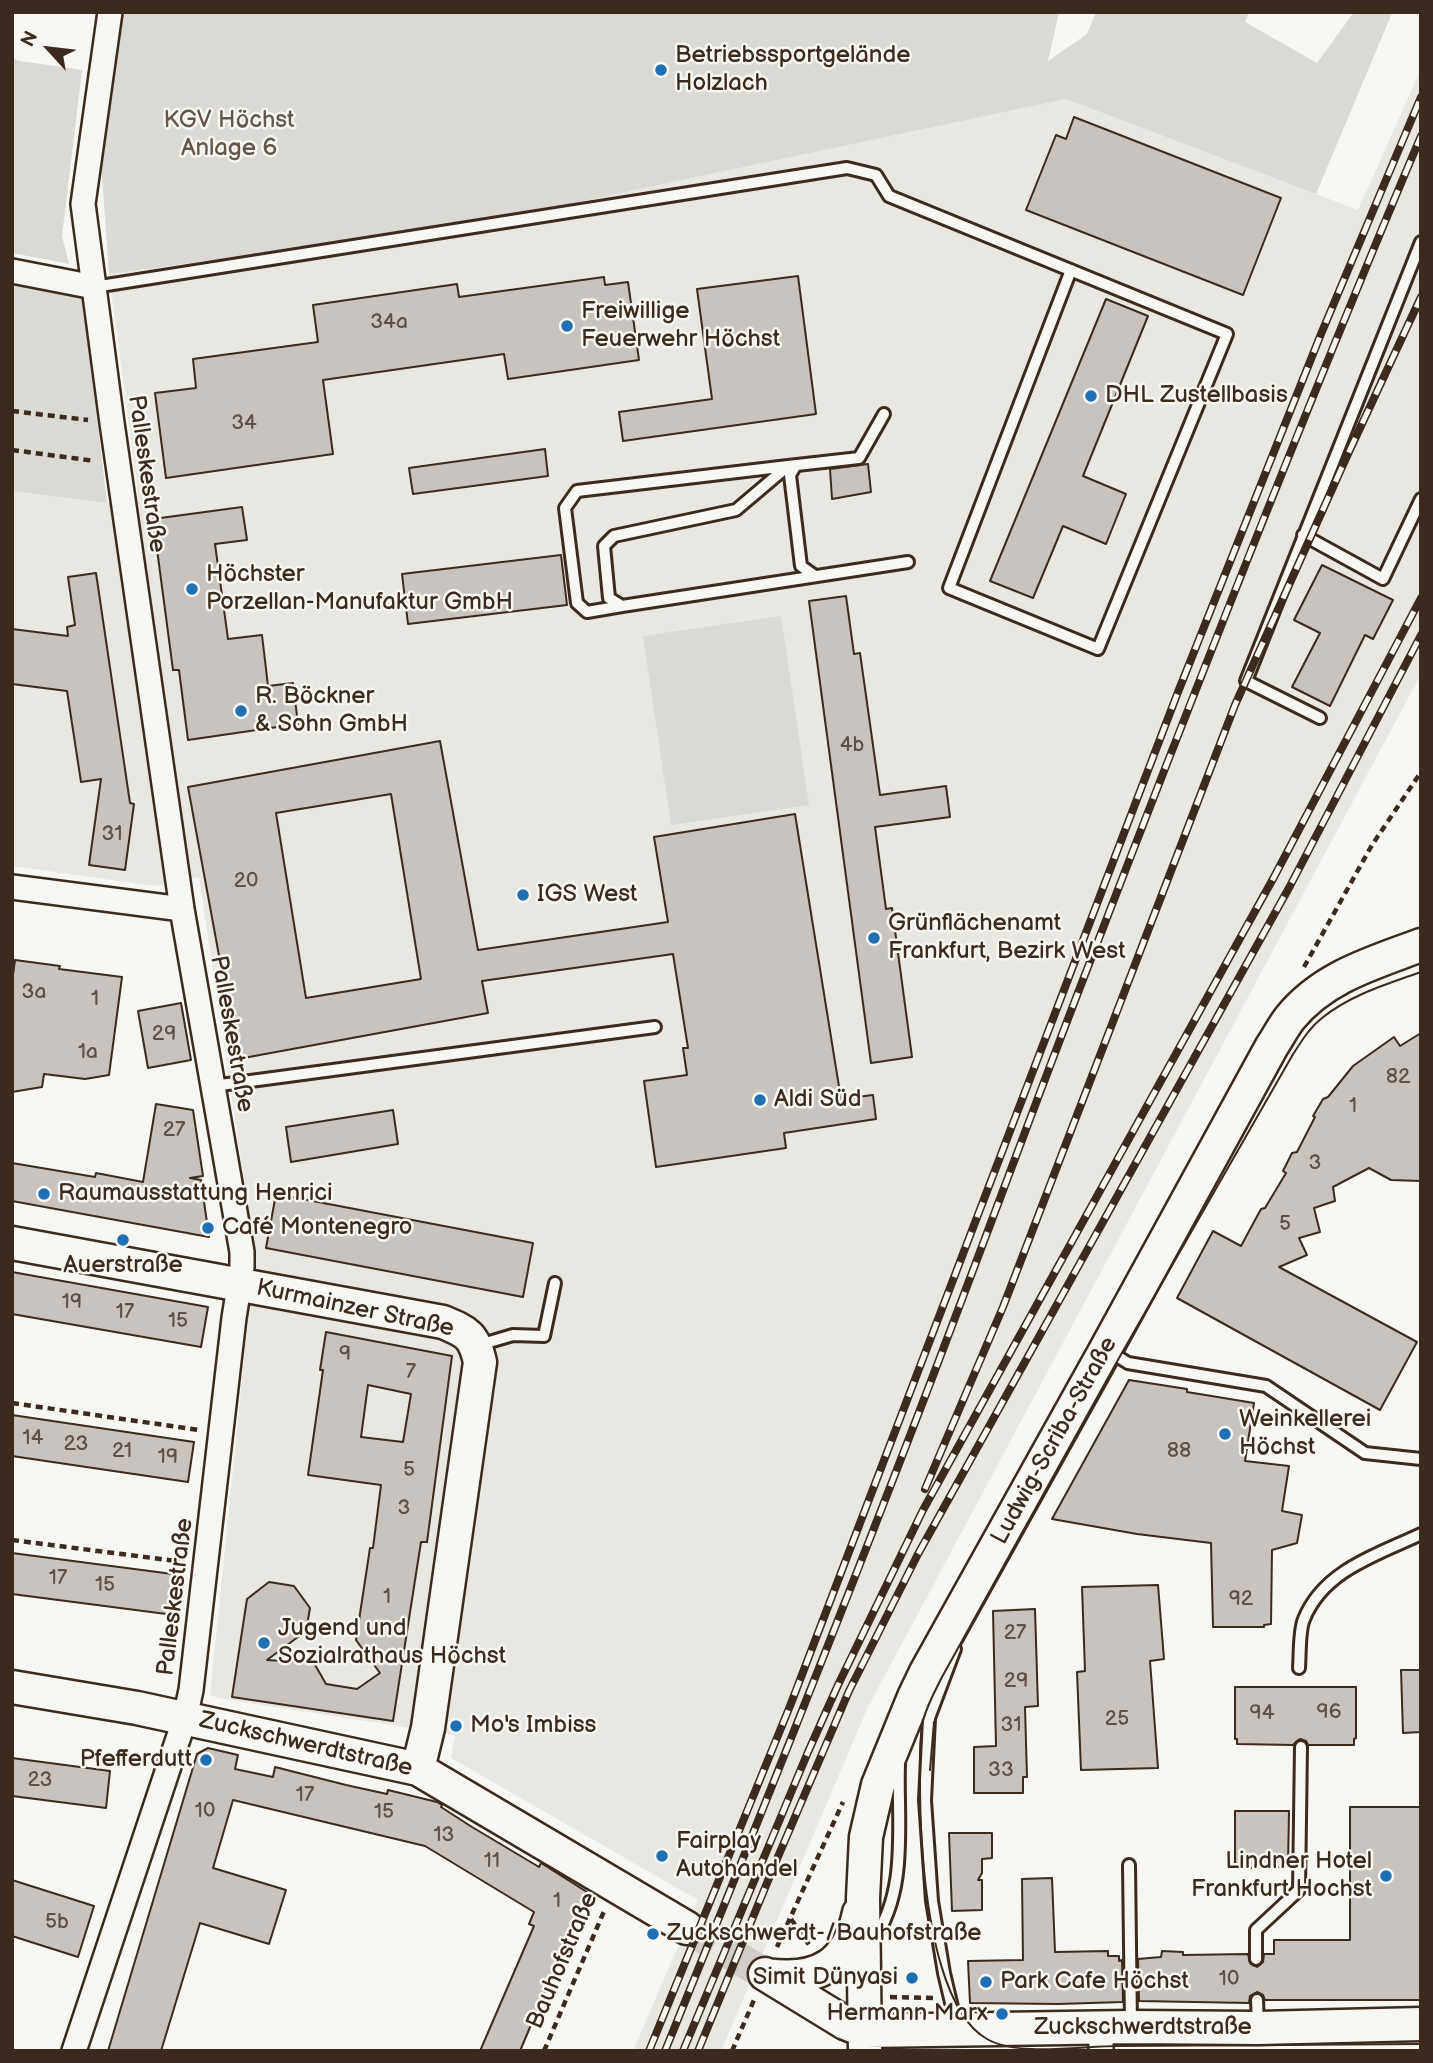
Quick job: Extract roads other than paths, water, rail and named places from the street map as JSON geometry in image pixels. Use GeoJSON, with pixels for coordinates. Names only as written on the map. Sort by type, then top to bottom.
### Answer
{"type":"FeatureCollection","features":[{"type":"Feature","properties":{"kind":"main road","name":"Ludwig-Scriba-Straße"},"geometry":{"type":"LineString","coordinates":[[865,2041],[863,1898],[866,1837],[878,1785],[926,1672],[997,1560],[1106,1349],[1289,1019],[1328,984],[1355,969],[1421,945]]}},
{"type":"Feature","properties":{"kind":"main road","name":"Kurmainzer Straße"},"geometry":{"type":"LineString","coordinates":[[12,1243],[443,1322],[470,1336],[476,1345],[480,1362],[428,1728],[418,1769]]}},
{"type":"Feature","properties":{"kind":"main road","name":"Zuckschwerdtstraße"},"geometry":{"type":"LineString","coordinates":[[12,1687],[185,1718],[418,1769],[687,1928]]}},
{"type":"Feature","properties":{"kind":"main road"},"geometry":{"type":"LineString","coordinates":[[863,1898],[853,1934],[839,1957],[827,1968],[788,1978],[765,1974],[845,2023],[865,2041]]}},
{"type":"Feature","properties":{"kind":"main road","name":"Zuckschwerdtstraße"},"geometry":{"type":"LineString","coordinates":[[865,2041],[958,2030],[1111,2035],[1258,2014],[1421,2024]]}},
{"type":"Feature","properties":{"kind":"street","name":"Palleskestraße"},"geometry":{"type":"LineString","coordinates":[[74,2051],[185,1718],[191,1690],[242,1252],[182,909],[83,204],[110,12]]}},
{"type":"Feature","properties":{"kind":"street"},"geometry":{"type":"LineString","coordinates":[[12,271],[94,287]]}},
{"type":"Feature","properties":{"kind":"street"},"geometry":{"type":"LineString","coordinates":[[12,887],[182,909]]}},
{"type":"Feature","properties":{"kind":"lane"},"geometry":{"type":"LineString","coordinates":[[94,287],[846,168],[876,175],[889,196],[1071,270],[1227,334],[1098,649],[949,588],[1071,270]]}},
{"type":"Feature","properties":{"kind":"lane"},"geometry":{"type":"LineString","coordinates":[[1320,718],[1246,681],[1421,242]]}},
{"type":"Feature","properties":{"kind":"lane"},"geometry":{"type":"LineString","coordinates":[[884,414],[859,457],[577,491],[565,508],[577,603],[587,612],[908,562]]}},
{"type":"Feature","properties":{"kind":"lane"},"geometry":{"type":"LineString","coordinates":[[792,466],[790,475],[801,566],[815,576]]}},
{"type":"Feature","properties":{"kind":"lane"},"geometry":{"type":"LineString","coordinates":[[622,606],[609,598],[604,546],[614,536],[736,510],[792,466]]}},
{"type":"Feature","properties":{"kind":"lane"},"geometry":{"type":"LineString","coordinates":[[1303,535],[1383,579],[1421,499]]}},
{"type":"Feature","properties":{"kind":"lane"},"geometry":{"type":"LineString","coordinates":[[213,1086],[655,1027]]}},
{"type":"Feature","properties":{"kind":"lane"},"geometry":{"type":"LineString","coordinates":[[476,1345],[513,1335],[544,1336],[555,1283]]}},
{"type":"Feature","properties":{"kind":"lane"},"geometry":{"type":"LineString","coordinates":[[1106,1349],[1128,1363],[1266,1386],[1365,1453],[1421,1459]]}},
{"type":"Feature","properties":{"kind":"lane"},"geometry":{"type":"LineString","coordinates":[[1299,1668],[1303,1620],[1321,1590],[1353,1564],[1421,1534]]}},
{"type":"Feature","properties":{"kind":"lane"},"geometry":{"type":"LineString","coordinates":[[962,1629],[997,1560]]}},
{"type":"Feature","properties":{"kind":"lane"},"geometry":{"type":"LineString","coordinates":[[958,1641],[929,1718],[925,1800],[932,1901],[944,1973],[958,2030]]}},
{"type":"Feature","properties":{"kind":"lane"},"geometry":{"type":"LineString","coordinates":[[827,1968],[864,1953],[886,1921],[895,1885],[899,1852],[900,1757],[906,1716]]}},
{"type":"Feature","properties":{"kind":"lane"},"geometry":{"type":"LineString","coordinates":[[1256,1959],[1256,1930],[1299,1890],[1301,1747]]}},
{"type":"Feature","properties":{"kind":"lane"},"geometry":{"type":"LineString","coordinates":[[1111,2035],[1129,1865]]}},
{"type":"Feature","properties":{"kind":"tunnel"},"geometry":{"type":"LineString","coordinates":[[687,1928],[765,1974]]}},
{"type":"Feature","properties":{"kind":"tram line"},"geometry":{"type":"LineString","coordinates":[[1421,972],[1344,1003],[1313,1026],[1295,1051],[1119,1358],[942,1677],[923,1721],[920,1757],[923,1855],[935,1944],[950,1990],[960,2010],[972,2027],[987,2039],[1015,2048],[1032,2049],[1421,2044]]}},
{"type":"Feature","properties":{"kind":"tram line"},"geometry":{"type":"LineString","coordinates":[[930,1770],[934,1722]]}},
{"type":"Feature","properties":{"kind":"railway"},"geometry":{"type":"LineString","coordinates":[[649,2051],[790,1706],[1178,692],[1321,334],[1421,97]]}},
{"type":"Feature","properties":{"kind":"railway"},"geometry":{"type":"LineString","coordinates":[[665,2051],[890,1488],[1221,627],[1421,136]]}},
{"type":"Feature","properties":{"kind":"railway"},"geometry":{"type":"LineString","coordinates":[[925,1489],[1003,1307],[1235,705],[1421,297]]}},
{"type":"Feature","properties":{"kind":"railway"},"geometry":{"type":"LineString","coordinates":[[683,2051],[808,1752],[923,1510],[1274,877],[1421,598]]}},
{"type":"Feature","properties":{"kind":"railway"},"geometry":{"type":"LineString","coordinates":[[698,2051],[849,1691],[918,1554],[1290,886],[1421,635]]}},
{"type":"Feature","properties":{"kind":"place","name":"Betriebssportgelände Holzlach"},"geometry":{"type":"Point","coordinates":[661,70]}},
{"type":"Feature","properties":{"kind":"place","name":"Freiwillige Feuerwehr Höchst"},"geometry":{"type":"Point","coordinates":[567,326]}},
{"type":"Feature","properties":{"kind":"place","name":"DHL Zustellbasis"},"geometry":{"type":"Point","coordinates":[1091,396]}},
{"type":"Feature","properties":{"kind":"place","name":"Höchster Porzellan-Manufaktur GmbH"},"geometry":{"type":"Point","coordinates":[192,589]}},
{"type":"Feature","properties":{"kind":"place","name":"R. Böckner & Sohn GmbH"},"geometry":{"type":"Point","coordinates":[241,711]}},
{"type":"Feature","properties":{"kind":"place","name":"IGS West"},"geometry":{"type":"Point","coordinates":[523,895]}},
{"type":"Feature","properties":{"kind":"place","name":"Grünflächenamt Frankfurt, Bezirk West"},"geometry":{"type":"Point","coordinates":[874,938]}},
{"type":"Feature","properties":{"kind":"place","name":"Aldi Süd"},"geometry":{"type":"Point","coordinates":[760,1100]}},
{"type":"Feature","properties":{"kind":"place","name":"Raumausstattung Henrici"},"geometry":{"type":"Point","coordinates":[44,1194]}},
{"type":"Feature","properties":{"kind":"place","name":"Café Montenegro"},"geometry":{"type":"Point","coordinates":[208,1228]}},
{"type":"Feature","properties":{"kind":"place","name":"Auerstraße"},"geometry":{"type":"Point","coordinates":[123,1240]}},
{"type":"Feature","properties":{"kind":"place","name":"Weinkellerei Höchst"},"geometry":{"type":"Point","coordinates":[1225,1434]}},
{"type":"Feature","properties":{"kind":"place","name":"Jugend und Sozialrathaus Höchst"},"geometry":{"type":"Point","coordinates":[264,1643]}},
{"type":"Feature","properties":{"kind":"place","name":"Mo's Imbiss"},"geometry":{"type":"Point","coordinates":[456,1726]}},
{"type":"Feature","properties":{"kind":"place","name":"Pfefferdutt"},"geometry":{"type":"Point","coordinates":[206,1760]}},
{"type":"Feature","properties":{"kind":"place","name":"Fairplay Autohandel"},"geometry":{"type":"Point","coordinates":[662,1856]}},
{"type":"Feature","properties":{"kind":"place","name":"Lindner Hotel Frankfurt Hochst"},"geometry":{"type":"Point","coordinates":[1386,1876]}},
{"type":"Feature","properties":{"kind":"place","name":"Zuckschwerdt-/Bauhofstraße"},"geometry":{"type":"Point","coordinates":[653,1934]}},
{"type":"Feature","properties":{"kind":"place","name":"Simit Dünyasi"},"geometry":{"type":"Point","coordinates":[912,1978]}},
{"type":"Feature","properties":{"kind":"place","name":"Park Cafe Höchst"},"geometry":{"type":"Point","coordinates":[986,1982]}},
{"type":"Feature","properties":{"kind":"place","name":"Hermann Marx"},"geometry":{"type":"Point","coordinates":[1002,2014]}},
{"type":"Feature","properties":{"kind":"park label","name":"KGV Höchst Anlage 6"},"geometry":{"type":"Point","coordinates":[229,135]}}]}
